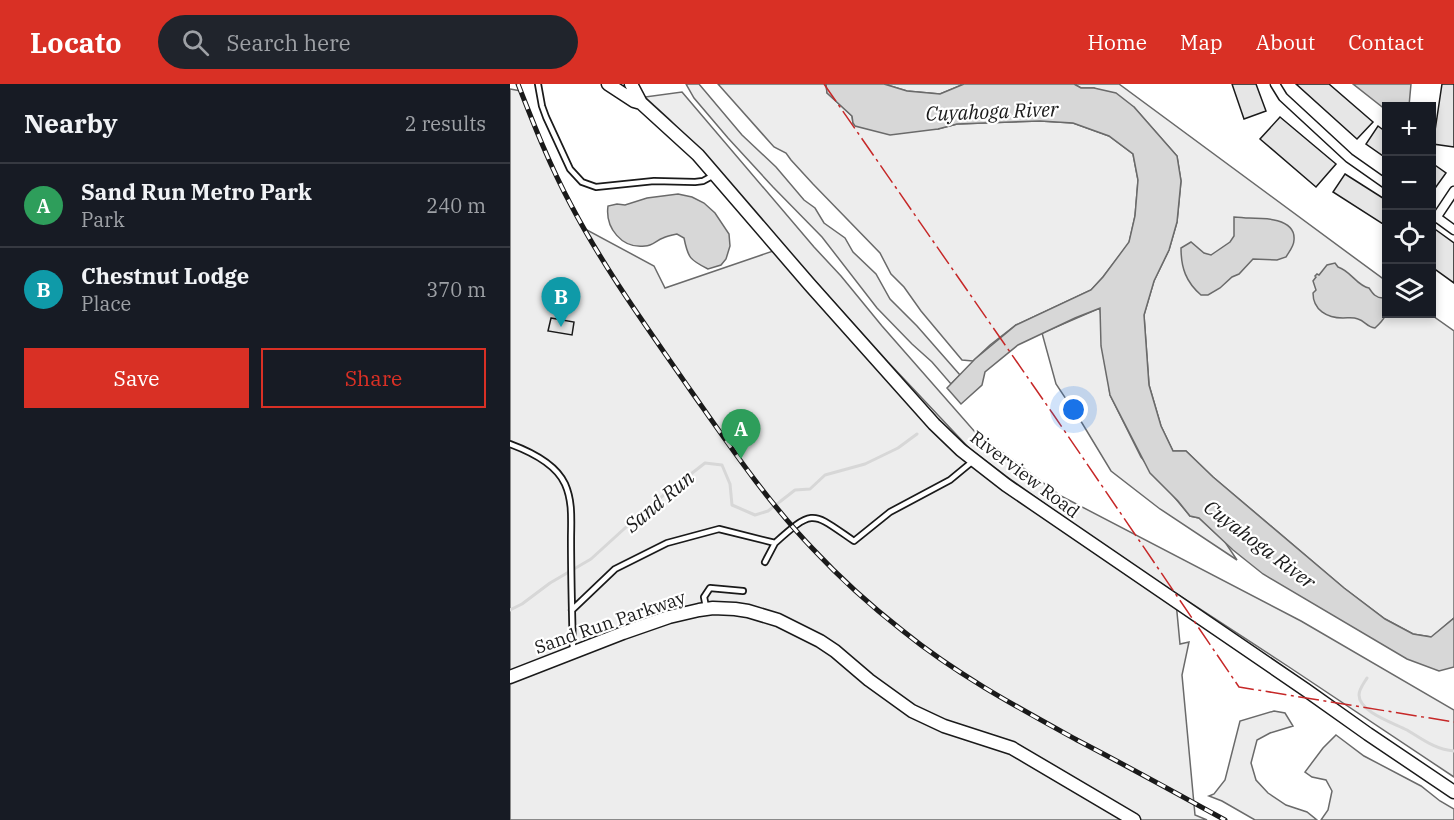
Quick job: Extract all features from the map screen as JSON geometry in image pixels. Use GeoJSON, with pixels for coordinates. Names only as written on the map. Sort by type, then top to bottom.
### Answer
{"type":"FeatureCollection","features":[{"type":"Feature","properties":{"kind":"main road","name":"Riverview Road"},"geometry":{"type":"LineString","coordinates":[[608,84],[641,103]]}},
{"type":"Feature","properties":{"kind":"main road","name":"Riverview Road"},"geometry":{"type":"LineString","coordinates":[[631,84],[641,103],[698,155],[934,424],[974,460],[1006,485],[1454,792]]}},
{"type":"Feature","properties":{"kind":"main road","name":"Sand Run Parkway"},"geometry":{"type":"LineString","coordinates":[[510,677],[647,624],[684,613],[724,608],[748,611],[778,620],[807,633],[835,651],[869,680],[912,711],[944,726],[1012,748],[1134,820]]}},
{"type":"Feature","properties":{"kind":"street"},"geometry":{"type":"LineString","coordinates":[[1275,84],[1283,97],[1332,143],[1382,181]]}},
{"type":"Feature","properties":{"kind":"street"},"geometry":{"type":"LineString","coordinates":[[1436,213],[1454,190]]}},
{"type":"Feature","properties":{"kind":"street"},"geometry":{"type":"LineString","coordinates":[[1436,217],[1454,230]]}},
{"type":"Feature","properties":{"kind":"lane"},"geometry":{"type":"LineString","coordinates":[[538,84],[546,117],[570,169],[582,182],[597,187],[654,181],[695,182],[715,175]]}},
{"type":"Feature","properties":{"kind":"lane"},"geometry":{"type":"LineString","coordinates":[[510,444],[544,461],[565,483],[572,519],[573,653]]}},
{"type":"Feature","properties":{"kind":"lane"},"geometry":{"type":"LineString","coordinates":[[765,562],[775,543],[806,518],[820,518],[854,541],[890,512],[950,480],[974,460]]}},
{"type":"Feature","properties":{"kind":"lane"},"geometry":{"type":"LineString","coordinates":[[572,610],[615,569],[667,543],[719,529],[775,543]]}},
{"type":"Feature","properties":{"kind":"lane"},"geometry":{"type":"LineString","coordinates":[[706,609],[705,597],[710,588],[743,591]]}},
{"type":"Feature","properties":{"kind":"shaded area"},"geometry":{"type":"Polygon","coordinates":[[[686,84],[699,84],[742,135],[776,167],[804,200],[815,208],[824,223],[845,238],[853,252],[876,274],[890,299],[960,375],[951,384],[877,308],[822,237],[728,138],[694,98],[686,84]]]}},
{"type":"Feature","properties":{"kind":"shaded area"},"geometry":{"type":"Polygon","coordinates":[[[718,84],[826,84],[827,93],[852,116],[853,123],[938,129],[957,124],[1040,121],[1073,123],[1109,136],[1133,154],[1138,180],[1135,216],[1129,243],[1091,290],[1016,325],[973,361],[962,360],[891,274],[880,253],[786,153],[774,147],[718,84]]]}},
{"type":"Feature","properties":{"kind":"shaded area"},"geometry":{"type":"Polygon","coordinates":[[[884,84],[964,84],[940,94],[907,91],[884,84]]]}},
{"type":"Feature","properties":{"kind":"shaded area"},"geometry":{"type":"Polygon","coordinates":[[[1074,84],[1119,84],[1382,278],[1382,318],[1436,318],[1454,331],[1454,618],[1432,637],[1413,634],[1385,619],[1344,588],[1213,477],[1186,451],[1173,451],[1161,426],[1149,385],[1144,315],[1154,281],[1169,250],[1177,222],[1181,181],[1177,156],[1134,107],[1094,88],[1081,88],[1074,84]]]}},
{"type":"Feature","properties":{"kind":"shaded area"},"geometry":{"type":"Polygon","coordinates":[[[510,89],[521,91],[550,164],[585,229],[654,266],[665,288],[779,249],[959,447],[1176,602],[1180,644],[1189,642],[1182,675],[1195,815],[1207,820],[510,820],[510,89]]]}},
{"type":"Feature","properties":{"kind":"shaded area"},"geometry":{"type":"Polygon","coordinates":[[[682,92],[975,432],[1061,496],[1301,621],[1454,710],[1454,777],[1114,553],[969,448],[888,362],[670,120],[645,97],[682,92]]]}},
{"type":"Feature","properties":{"kind":"shaded area"},"geometry":{"type":"Polygon","coordinates":[[[1100,308],[1110,395],[1141,457],[1190,516],[1199,518],[1225,542],[1237,560],[1160,509],[1111,471],[1056,384],[1042,333],[1100,308]]]}},
{"type":"Feature","properties":{"kind":"shaded area"},"geometry":{"type":"Polygon","coordinates":[[[1274,711],[1285,713],[1293,726],[1270,733],[1257,740],[1251,763],[1256,780],[1268,793],[1286,805],[1307,812],[1317,820],[1255,820],[1209,796],[1214,794],[1225,780],[1240,721],[1274,711]]]}},
{"type":"Feature","properties":{"kind":"shaded area"},"geometry":{"type":"Polygon","coordinates":[[[1336,735],[1364,756],[1421,786],[1454,809],[1454,820],[1321,820],[1328,810],[1332,791],[1326,780],[1312,777],[1305,772],[1336,735]]]}},
{"type":"Feature","properties":{"kind":"water","name":"Cuyahoga River"},"geometry":{"type":"Polygon","coordinates":[[[826,84],[884,84],[907,91],[940,94],[964,84],[1074,84],[1081,88],[1094,88],[1116,93],[1134,107],[1177,156],[1181,181],[1177,222],[1169,250],[1154,281],[1144,315],[1149,385],[1161,426],[1173,451],[1186,451],[1213,477],[1344,588],[1385,619],[1413,634],[1431,637],[1454,618],[1454,667],[1439,671],[1407,659],[1263,574],[1199,518],[1190,516],[1150,473],[1110,395],[1101,346],[1100,308],[1018,345],[985,372],[982,385],[961,404],[947,388],[975,359],[1016,325],[1091,290],[1103,277],[1129,242],[1135,216],[1138,180],[1133,154],[1109,136],[1073,123],[1040,121],[957,124],[938,129],[890,135],[855,126],[852,116],[827,93],[826,84]]]}},
{"type":"Feature","properties":{"kind":"water"},"geometry":{"type":"Polygon","coordinates":[[[1353,84],[1411,84],[1409,102],[1382,102],[1382,107],[1353,84]]]}},
{"type":"Feature","properties":{"kind":"water"},"geometry":{"type":"Polygon","coordinates":[[[678,194],[704,203],[715,213],[729,234],[730,246],[726,259],[721,265],[708,269],[697,263],[691,258],[684,238],[677,234],[650,245],[637,246],[622,240],[612,229],[608,206],[625,205],[647,198],[678,194]]]}},
{"type":"Feature","properties":{"kind":"water"},"geometry":{"type":"Polygon","coordinates":[[[1234,217],[1270,219],[1284,223],[1293,233],[1292,247],[1286,257],[1277,260],[1253,259],[1239,274],[1220,288],[1208,295],[1201,295],[1185,274],[1181,248],[1191,242],[1204,253],[1211,255],[1230,242],[1234,236],[1234,217]]]}},
{"type":"Feature","properties":{"kind":"water"},"geometry":{"type":"Polygon","coordinates":[[[1335,263],[1375,295],[1382,298],[1382,318],[1384,318],[1375,328],[1356,318],[1337,318],[1326,315],[1318,308],[1314,299],[1313,293],[1316,290],[1313,281],[1327,265],[1335,263]]]}},
{"type":"Feature","properties":{"kind":"building"},"geometry":{"type":"Polygon","coordinates":[[[1232,84],[1256,84],[1266,111],[1244,119],[1232,84]]]}},
{"type":"Feature","properties":{"kind":"building"},"geometry":{"type":"Polygon","coordinates":[[[1296,84],[1329,84],[1373,122],[1357,139],[1296,84]]]}},
{"type":"Feature","properties":{"kind":"building"},"geometry":{"type":"Polygon","coordinates":[[[1442,84],[1454,84],[1454,147],[1436,144],[1436,124],[1442,84]]]}},
{"type":"Feature","properties":{"kind":"building"},"geometry":{"type":"Polygon","coordinates":[[[1280,117],[1336,164],[1316,187],[1260,139],[1280,117]]]}},
{"type":"Feature","properties":{"kind":"building"},"geometry":{"type":"Polygon","coordinates":[[[1378,126],[1382,129],[1382,155],[1366,144],[1378,126]]]}},
{"type":"Feature","properties":{"kind":"building"},"geometry":{"type":"Polygon","coordinates":[[[1436,166],[1446,173],[1436,187],[1436,166]]]}},
{"type":"Feature","properties":{"kind":"building"},"geometry":{"type":"Polygon","coordinates":[[[1345,174],[1382,197],[1382,223],[1333,192],[1345,174]]]}},
{"type":"Feature","properties":{"kind":"building"},"geometry":{"type":"Polygon","coordinates":[[[1436,230],[1454,243],[1454,283],[1436,270],[1436,230]]]}},
{"type":"Feature","properties":{"kind":"building"},"geometry":{"type":"Polygon","coordinates":[[[551,318],[574,322],[572,335],[548,331],[551,318]]]}},
{"type":"Feature","properties":{"kind":"waterway","name":"Sand Run"},"geometry":{"type":"LineString","coordinates":[[510,610],[591,559],[646,509],[705,463],[722,465],[730,484],[732,505],[755,515],[768,511],[795,490],[810,489],[825,475],[865,464],[898,448],[917,434]]}},
{"type":"Feature","properties":{"kind":"waterway"},"geometry":{"type":"LineString","coordinates":[[1367,678],[1359,695],[1365,707],[1429,744],[1454,751]]}},
{"type":"Feature","properties":{"kind":"railway"},"geometry":{"type":"LineString","coordinates":[[518,84],[563,190],[613,276],[749,472],[796,531],[856,592],[891,622],[966,676],[1032,715],[1225,820]]}},
{"type":"Feature","properties":{"kind":"power"},"geometry":{"type":"LineString","coordinates":[[824,84],[1239,687],[1454,722]]}},
{"type":"Feature","properties":{"kind":"place","name":"Chestnut Lodge"},"geometry":{"type":"Point","coordinates":[561,327]}},
{"type":"Feature","properties":{"kind":"place","name":"Sand Run Metro Park"},"geometry":{"type":"Point","coordinates":[741,459]}}]}
